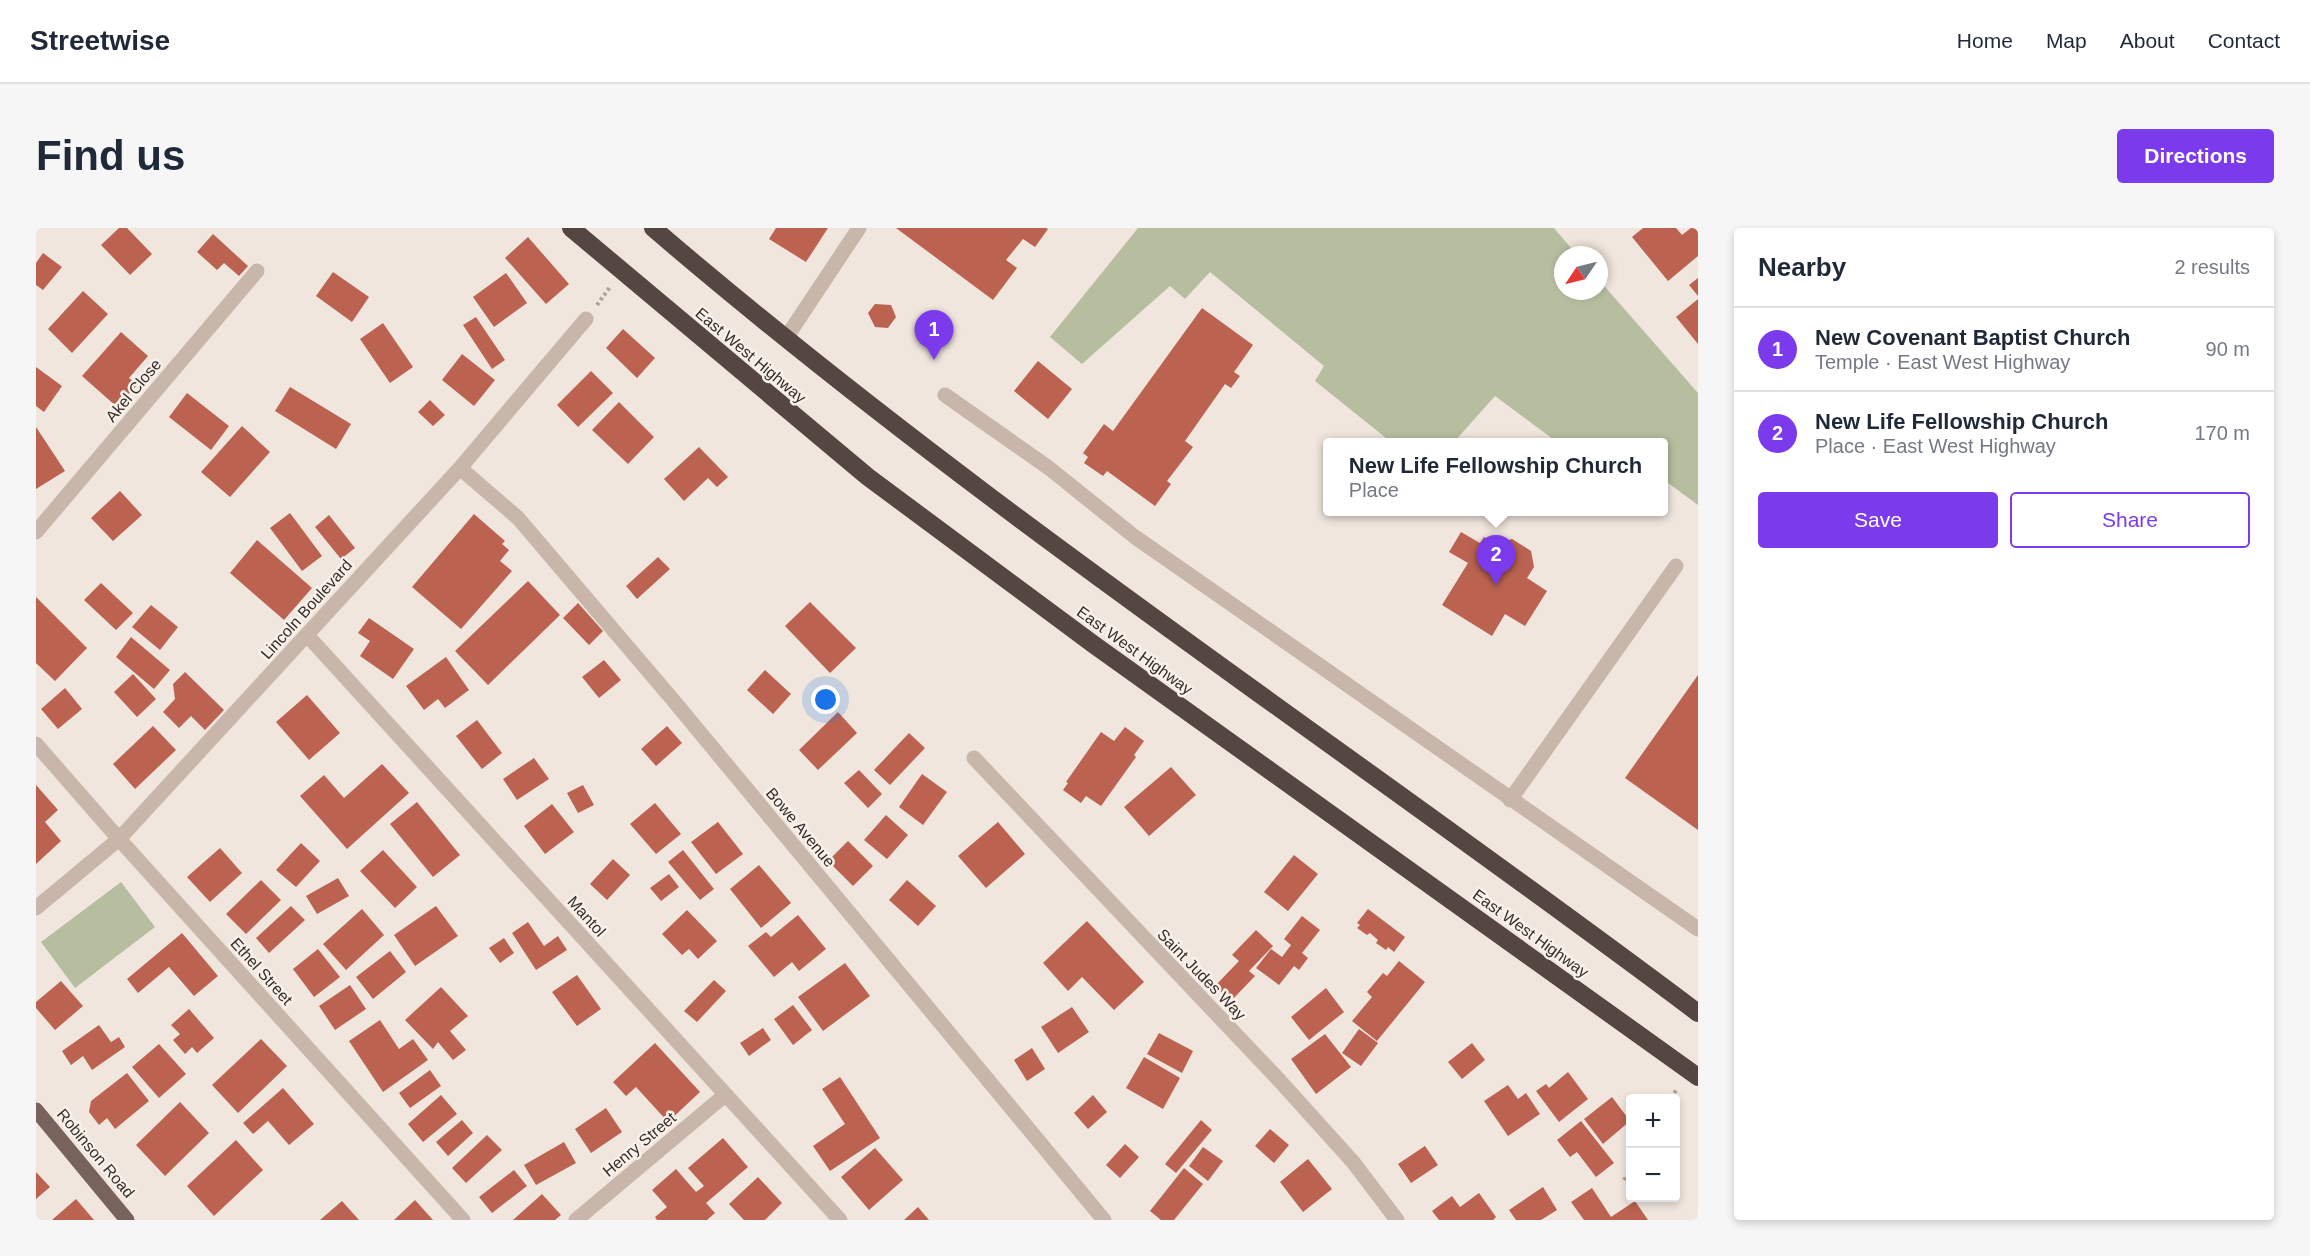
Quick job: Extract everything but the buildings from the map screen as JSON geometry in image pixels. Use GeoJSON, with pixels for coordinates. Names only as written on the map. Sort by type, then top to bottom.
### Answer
{"type":"FeatureCollection","features":[{"type":"Feature","properties":{"kind":"highway","name":"East West Highway"},"geometry":{"type":"LineString","coordinates":[[571,228],[868,477],[1093,644],[1698,1077]]}},
{"type":"Feature","properties":{"kind":"highway","name":"East West Highway"},"geometry":{"type":"LineString","coordinates":[[653,228],[720,285],[912,438],[1171,631],[1698,1013]]}},
{"type":"Feature","properties":{"kind":"main road","name":"Robinson Road"},"geometry":{"type":"LineString","coordinates":[[36,1110],[128,1220]]}},
{"type":"Feature","properties":{"kind":"street"},"geometry":{"type":"LineString","coordinates":[[786,338],[859,228]]}},
{"type":"Feature","properties":{"kind":"street","name":"Akel Close"},"geometry":{"type":"LineString","coordinates":[[36,532],[256,272]]}},
{"type":"Feature","properties":{"kind":"street","name":"Lincoln Boulevard"},"geometry":{"type":"LineString","coordinates":[[36,908],[119,839],[460,468],[586,319]]}},
{"type":"Feature","properties":{"kind":"street"},"geometry":{"type":"LineString","coordinates":[[945,395],[1049,468],[1135,537],[1698,929]]}},
{"type":"Feature","properties":{"kind":"street","name":"Bowe Avenue"},"geometry":{"type":"LineString","coordinates":[[460,468],[518,518],[673,700],[1104,1220]]}},
{"type":"Feature","properties":{"kind":"street"},"geometry":{"type":"LineString","coordinates":[[1510,800],[1676,566]]}},
{"type":"Feature","properties":{"kind":"street","name":"Mantol"},"geometry":{"type":"LineString","coordinates":[[307,635],[840,1220]]}},
{"type":"Feature","properties":{"kind":"street","name":"Ethel Street"},"geometry":{"type":"LineString","coordinates":[[36,744],[463,1220]]}},
{"type":"Feature","properties":{"kind":"street","name":"Saint Judes Way"},"geometry":{"type":"LineString","coordinates":[[974,758],[1279,1080],[1353,1162],[1397,1220]]}},
{"type":"Feature","properties":{"kind":"street","name":"Henry Street"},"geometry":{"type":"LineString","coordinates":[[576,1220],[725,1095]]}},
{"type":"Feature","properties":{"kind":"path"},"geometry":{"type":"LineString","coordinates":[[586,319],[622,272]]}},
{"type":"Feature","properties":{"kind":"green space"},"geometry":{"type":"Polygon","coordinates":[[[1138,228],[1554,228],[1569,246],[1554,246],[1554,300],[1608,300],[1608,290],[1698,393],[1698,505],[1668,483],[1668,438],[1552,438],[1495,396],[1458,438],[1386,438],[1315,381],[1324,366],[1210,272],[1185,299],[1170,286],[1082,364],[1050,337],[1138,228]]]}},
{"type":"Feature","properties":{"kind":"green space"},"geometry":{"type":"Polygon","coordinates":[[[121,882],[155,927],[75,988],[41,942],[121,882]]]}},
{"type":"Feature","properties":{"kind":"place","name":"New Covenant Baptist Church"},"geometry":{"type":"Point","coordinates":[934,360]}},
{"type":"Feature","properties":{"kind":"place","name":"New Life Fellowship Church"},"geometry":{"type":"Point","coordinates":[1496,585]}}]}
